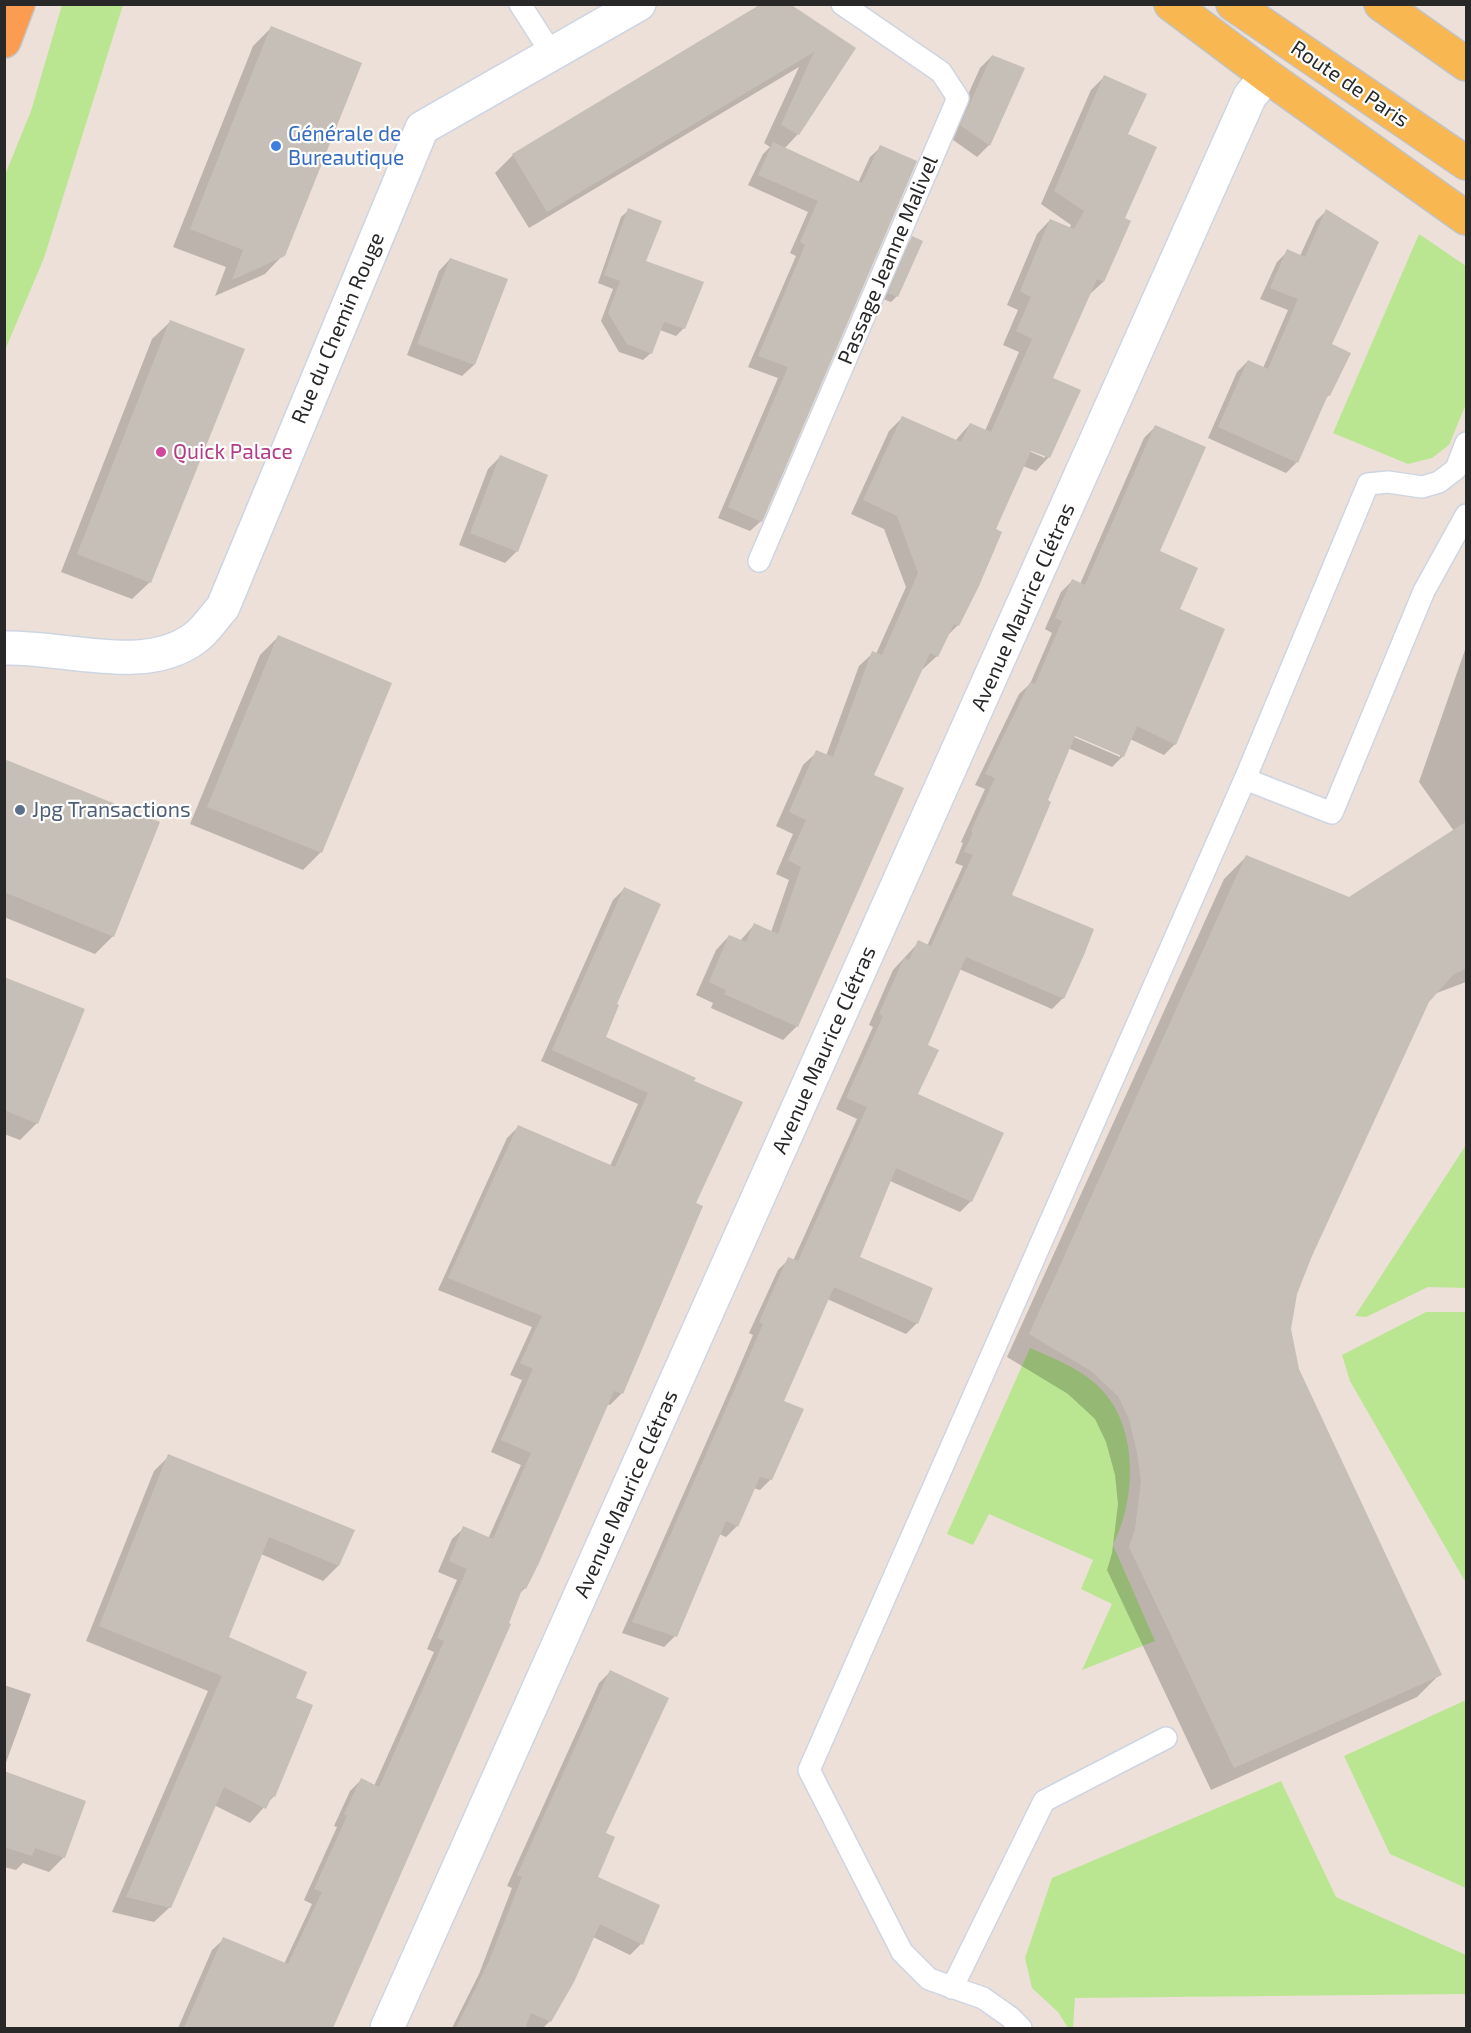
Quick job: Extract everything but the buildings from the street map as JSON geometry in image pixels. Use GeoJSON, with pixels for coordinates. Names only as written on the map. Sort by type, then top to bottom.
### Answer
{"type":"FeatureCollection","features":[{"type":"Feature","properties":{"kind":"highway"},"geometry":{"type":"LineString","coordinates":[[4,40],[18,4]]}},
{"type":"Feature","properties":{"kind":"main road"},"geometry":{"type":"LineString","coordinates":[[1171,4],[1267,76],[1467,218]]}},
{"type":"Feature","properties":{"kind":"main road","name":"Route de Paris"},"geometry":{"type":"LineString","coordinates":[[1233,4],[1467,163]]}},
{"type":"Feature","properties":{"kind":"main road"},"geometry":{"type":"LineString","coordinates":[[1381,4],[1467,64]]}},
{"type":"Feature","properties":{"kind":"street","name":"Rue du Chemin Rouge"},"geometry":{"type":"LineString","coordinates":[[4,648],[138,658],[168,654],[196,638],[223,607],[422,128],[639,4]]}},
{"type":"Feature","properties":{"kind":"street","name":"Avenue Maurice Clétras"},"geometry":{"type":"LineString","coordinates":[[387,2028],[1250,96],[1267,76]]}},
{"type":"Feature","properties":{"kind":"lane"},"geometry":{"type":"LineString","coordinates":[[520,4],[552,54]]}},
{"type":"Feature","properties":{"kind":"lane","name":"Passage Jeanne Malivel"},"geometry":{"type":"LineString","coordinates":[[759,561],[958,98],[941,72],[842,4]]}},
{"type":"Feature","properties":{"kind":"lane"},"geometry":{"type":"LineString","coordinates":[[1021,2028],[1010,2017],[983,1998],[929,1979],[902,1952],[809,1770],[1245,779],[1368,484],[1388,482],[1422,487],[1440,483],[1456,469],[1467,443]]}},
{"type":"Feature","properties":{"kind":"lane"},"geometry":{"type":"LineString","coordinates":[[1245,779],[1332,813],[1424,591],[1467,515]]}},
{"type":"Feature","properties":{"kind":"lane"},"geometry":{"type":"LineString","coordinates":[[952,1988],[1044,1801],[1166,1738]]}},
{"type":"Feature","properties":{"kind":"green space"},"geometry":{"type":"Polygon","coordinates":[[[62,5],[123,5],[44,258],[5,350],[5,175],[31,111],[62,5]]]}},
{"type":"Feature","properties":{"kind":"green space"},"geometry":{"type":"Polygon","coordinates":[[[1419,234],[1466,266],[1466,404],[1449,445],[1432,458],[1408,464],[1333,433],[1419,234]]]}},
{"type":"Feature","properties":{"kind":"green space"},"geometry":{"type":"Polygon","coordinates":[[[1466,1145],[1466,1288],[1428,1287],[1366,1317],[1355,1316],[1466,1145]]]}},
{"type":"Feature","properties":{"kind":"green space"},"geometry":{"type":"Polygon","coordinates":[[[1426,1312],[1466,1312],[1466,1583],[1350,1381],[1342,1355],[1426,1312]]]}},
{"type":"Feature","properties":{"kind":"green space"},"geometry":{"type":"Polygon","coordinates":[[[1030,1348],[1077,1370],[1094,1382],[1113,1405],[1128,1444],[1130,1465],[1126,1507],[1113,1545],[1155,1641],[1082,1670],[1112,1604],[1081,1589],[1093,1560],[989,1514],[973,1545],[947,1534],[1030,1348]]]}},
{"type":"Feature","properties":{"kind":"green space"},"geometry":{"type":"Polygon","coordinates":[[[1466,1700],[1466,1888],[1390,1854],[1344,1756],[1466,1700]]]}},
{"type":"Feature","properties":{"kind":"green space"},"geometry":{"type":"Polygon","coordinates":[[[1281,1781],[1336,1897],[1466,1955],[1466,1994],[1075,1998],[1073,2028],[1068,2028],[1058,2012],[1032,1988],[1025,1958],[1052,1878],[1281,1781]]]}},
{"type":"Feature","properties":{"kind":"place","name":"Générale de Bureautique"},"geometry":{"type":"Point","coordinates":[276,146]}},
{"type":"Feature","properties":{"kind":"place","name":"Quick Palace"},"geometry":{"type":"Point","coordinates":[161,452]}},
{"type":"Feature","properties":{"kind":"place","name":"Jpg Transactions"},"geometry":{"type":"Point","coordinates":[20,810]}}]}
